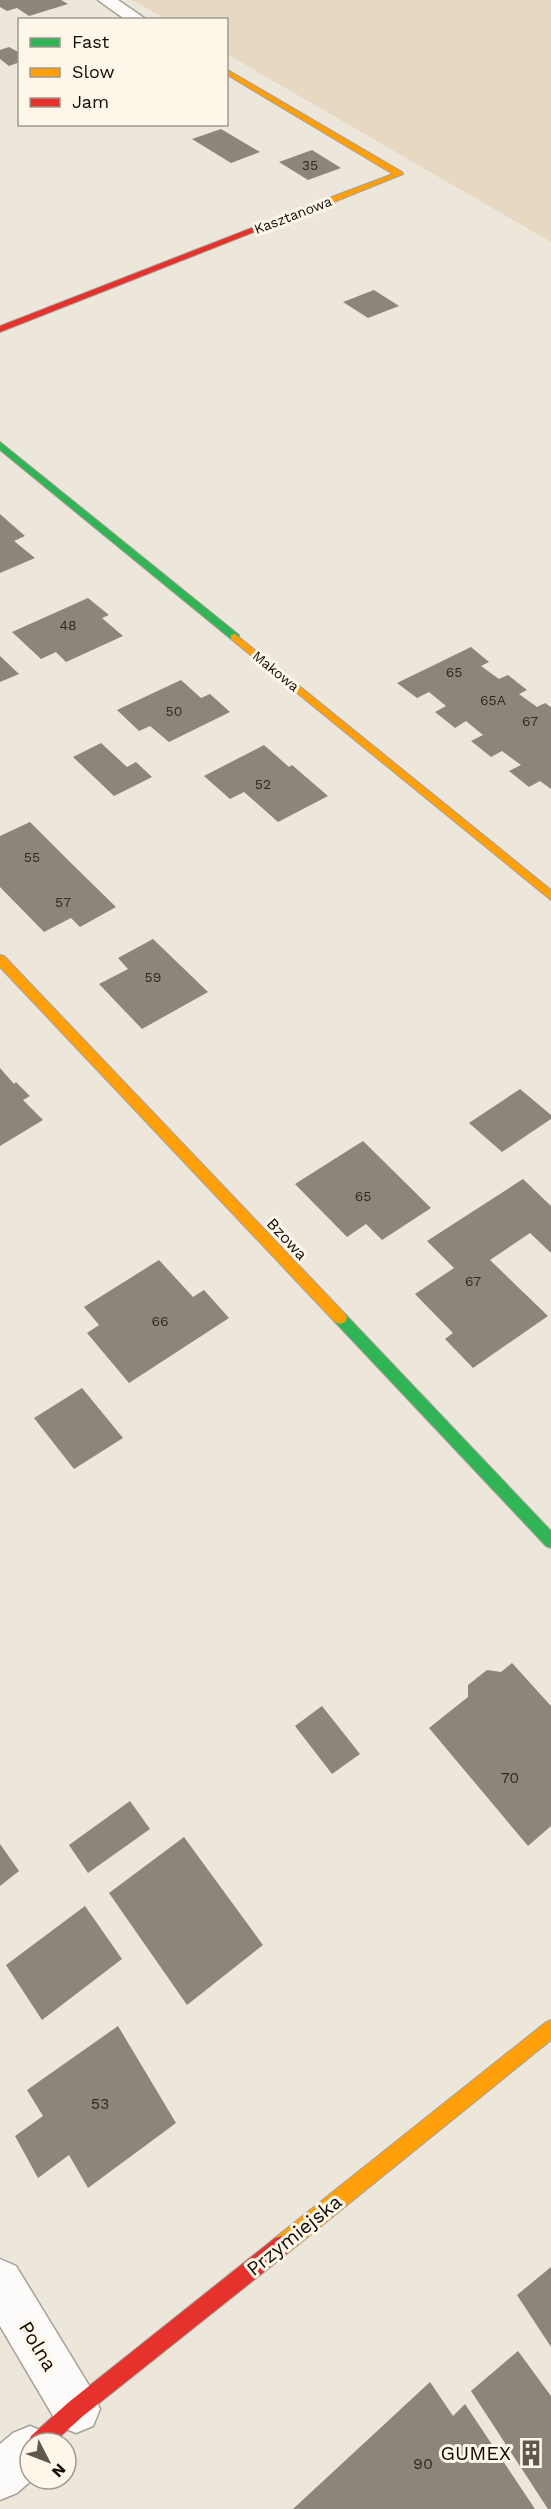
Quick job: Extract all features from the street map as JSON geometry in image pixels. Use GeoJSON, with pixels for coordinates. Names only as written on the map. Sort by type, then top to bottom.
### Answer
{"type":"FeatureCollection","features":[{"type":"Feature","properties":{"kind":"street"},"geometry":{"type":"LineString","coordinates":[[106,0],[136,18]]}},
{"type":"Feature","properties":{"kind":"street","name":"Kasztanowa"},"geometry":{"type":"LineString","coordinates":[[0,329],[399,174],[228,72]]}},
{"type":"Feature","properties":{"kind":"street","name":"Makowa"},"geometry":{"type":"LineString","coordinates":[[0,445],[551,896]]}},
{"type":"Feature","properties":{"kind":"street","name":"Bzowa"},"geometry":{"type":"LineString","coordinates":[[0,959],[551,1541]]}},
{"type":"Feature","properties":{"kind":"street","name":"Przymiejska"},"geometry":{"type":"LineString","coordinates":[[51,2431],[551,2029]]}},
{"type":"Feature","properties":{"kind":"street","name":"Polna"},"geometry":{"type":"LineString","coordinates":[[0,2282],[76,2409]]}},
{"type":"Feature","properties":{"kind":"street"},"geometry":{"type":"LineString","coordinates":[[0,2476],[18,2460]]}},
{"type":"Feature","properties":{"kind":"shaded area"},"geometry":{"type":"Polygon","coordinates":[[[132,0],[551,0],[551,242],[228,55],[228,18],[164,18],[132,0]]]}},
{"type":"Feature","properties":{"kind":"building"},"geometry":{"type":"Polygon","coordinates":[[[0,0],[61,0],[68,4],[29,16],[17,8],[7,11],[0,7],[0,0]]]}},
{"type":"Feature","properties":{"kind":"building"},"geometry":{"type":"Polygon","coordinates":[[[9,47],[18,52],[18,63],[9,66],[0,59],[0,50],[9,47]]]}},
{"type":"Feature","properties":{"kind":"building"},"geometry":{"type":"Polygon","coordinates":[[[221,129],[260,152],[231,163],[192,139],[221,129]]]}},
{"type":"Feature","properties":{"kind":"building"},"geometry":{"type":"Polygon","coordinates":[[[312,150],[341,168],[308,180],[279,162],[312,150]]]}},
{"type":"Feature","properties":{"kind":"building"},"geometry":{"type":"Polygon","coordinates":[[[374,290],[399,306],[368,318],[343,302],[374,290]]]}},
{"type":"Feature","properties":{"kind":"building"},"geometry":{"type":"Polygon","coordinates":[[[0,514],[25,536],[14,541],[35,558],[0,573],[0,514]]]}},
{"type":"Feature","properties":{"kind":"building"},"geometry":{"type":"Polygon","coordinates":[[[88,598],[109,615],[102,618],[123,636],[66,662],[56,652],[41,659],[12,632],[88,598]]]}},
{"type":"Feature","properties":{"kind":"building"},"geometry":{"type":"Polygon","coordinates":[[[471,647],[489,662],[481,666],[499,679],[508,675],[527,690],[519,694],[537,707],[545,703],[551,707],[551,789],[540,781],[529,787],[509,771],[521,765],[502,751],[491,757],[471,741],[483,735],[466,721],[455,728],[435,712],[446,706],[429,692],[417,698],[397,683],[471,647]]]}},
{"type":"Feature","properties":{"kind":"building"},"geometry":{"type":"Polygon","coordinates":[[[0,656],[19,674],[0,682],[0,656]]]}},
{"type":"Feature","properties":{"kind":"building"},"geometry":{"type":"Polygon","coordinates":[[[181,680],[201,698],[210,694],[230,712],[169,742],[150,726],[139,731],[117,710],[181,680]]]}},
{"type":"Feature","properties":{"kind":"building"},"geometry":{"type":"Polygon","coordinates":[[[101,743],[127,767],[136,762],[152,777],[114,796],[73,757],[101,743]]]}},
{"type":"Feature","properties":{"kind":"building"},"geometry":{"type":"Polygon","coordinates":[[[264,745],[289,767],[292,765],[328,796],[278,822],[244,792],[230,799],[204,776],[264,745]]]}},
{"type":"Feature","properties":{"kind":"building"},"geometry":{"type":"Polygon","coordinates":[[[30,822],[116,907],[80,927],[71,918],[44,932],[0,887],[0,836],[30,822]]]}},
{"type":"Feature","properties":{"kind":"building"},"geometry":{"type":"Polygon","coordinates":[[[153,939],[208,992],[142,1029],[99,984],[128,969],[118,958],[153,939]]]}},
{"type":"Feature","properties":{"kind":"building"},"geometry":{"type":"Polygon","coordinates":[[[0,1068],[14,1084],[16,1082],[30,1096],[23,1100],[43,1120],[0,1146],[0,1068]]]}},
{"type":"Feature","properties":{"kind":"building"},"geometry":{"type":"Polygon","coordinates":[[[520,1089],[551,1115],[551,1119],[502,1152],[469,1123],[520,1089]]]}},
{"type":"Feature","properties":{"kind":"building"},"geometry":{"type":"Polygon","coordinates":[[[363,1141],[431,1208],[382,1240],[366,1224],[347,1237],[295,1184],[363,1141]]]}},
{"type":"Feature","properties":{"kind":"building"},"geometry":{"type":"Polygon","coordinates":[[[523,1179],[551,1206],[551,1253],[530,1233],[490,1260],[548,1316],[473,1368],[445,1339],[453,1333],[415,1294],[454,1268],[427,1241],[523,1179]]]}},
{"type":"Feature","properties":{"kind":"building"},"geometry":{"type":"Polygon","coordinates":[[[159,1260],[193,1297],[204,1290],[229,1318],[129,1383],[87,1333],[99,1325],[84,1307],[159,1260]]]}},
{"type":"Feature","properties":{"kind":"building"},"geometry":{"type":"Polygon","coordinates":[[[82,1388],[123,1438],[74,1469],[34,1418],[82,1388]]]}},
{"type":"Feature","properties":{"kind":"building"},"geometry":{"type":"Polygon","coordinates":[[[512,1663],[551,1706],[551,1826],[528,1846],[429,1728],[468,1697],[468,1685],[487,1670],[501,1672],[512,1663]]]}},
{"type":"Feature","properties":{"kind":"building"},"geometry":{"type":"Polygon","coordinates":[[[322,1706],[360,1754],[332,1774],[295,1726],[322,1706]]]}},
{"type":"Feature","properties":{"kind":"building"},"geometry":{"type":"Polygon","coordinates":[[[130,1801],[150,1829],[88,1873],[69,1845],[130,1801]]]}},
{"type":"Feature","properties":{"kind":"building"},"geometry":{"type":"Polygon","coordinates":[[[184,1837],[263,1945],[187,2005],[109,1893],[184,1837]]]}},
{"type":"Feature","properties":{"kind":"building"},"geometry":{"type":"Polygon","coordinates":[[[0,1844],[19,1871],[0,1886],[0,1844]]]}},
{"type":"Feature","properties":{"kind":"building"},"geometry":{"type":"Polygon","coordinates":[[[85,1906],[122,1959],[42,2020],[6,1965],[85,1906]]]}},
{"type":"Feature","properties":{"kind":"building"},"geometry":{"type":"Polygon","coordinates":[[[118,2026],[176,2123],[88,2188],[69,2155],[38,2178],[15,2136],[43,2116],[27,2090],[118,2026]]]}},
{"type":"Feature","properties":{"kind":"building"},"geometry":{"type":"Polygon","coordinates":[[[551,2267],[551,2347],[517,2295],[551,2267]]]}},
{"type":"Feature","properties":{"kind":"building","name":"GUMEX"},"geometry":{"type":"Polygon","coordinates":[[[518,2351],[551,2396],[551,2509],[548,2509],[471,2391],[518,2351]]]}},
{"type":"Feature","properties":{"kind":"building"},"geometry":{"type":"Polygon","coordinates":[[[430,2382],[453,2416],[465,2404],[535,2509],[293,2509],[430,2382]]]}},
{"type":"Feature","properties":{"kind":"traffic: fast"},"geometry":{"type":"LineString","coordinates":[[0,445],[235,637]]}},
{"type":"Feature","properties":{"kind":"traffic: fast"},"geometry":{"type":"LineString","coordinates":[[340,1318],[551,1541]]}},
{"type":"Feature","properties":{"kind":"traffic: slow"},"geometry":{"type":"LineString","coordinates":[[228,72],[399,174],[311,208]]}},
{"type":"Feature","properties":{"kind":"traffic: slow"},"geometry":{"type":"LineString","coordinates":[[235,637],[551,896]]}},
{"type":"Feature","properties":{"kind":"traffic: slow"},"geometry":{"type":"LineString","coordinates":[[0,959],[340,1318]]}},
{"type":"Feature","properties":{"kind":"traffic: slow"},"geometry":{"type":"LineString","coordinates":[[282,2245],[551,2029]]}},
{"type":"Feature","properties":{"kind":"traffic: jam"},"geometry":{"type":"LineString","coordinates":[[0,329],[311,208]]}},
{"type":"Feature","properties":{"kind":"traffic: jam"},"geometry":{"type":"LineString","coordinates":[[51,2431],[282,2245]]}},
{"type":"Feature","properties":{"kind":"place","name":"GUMEX"},"geometry":{"type":"Point","coordinates":[531,2453]}}]}
